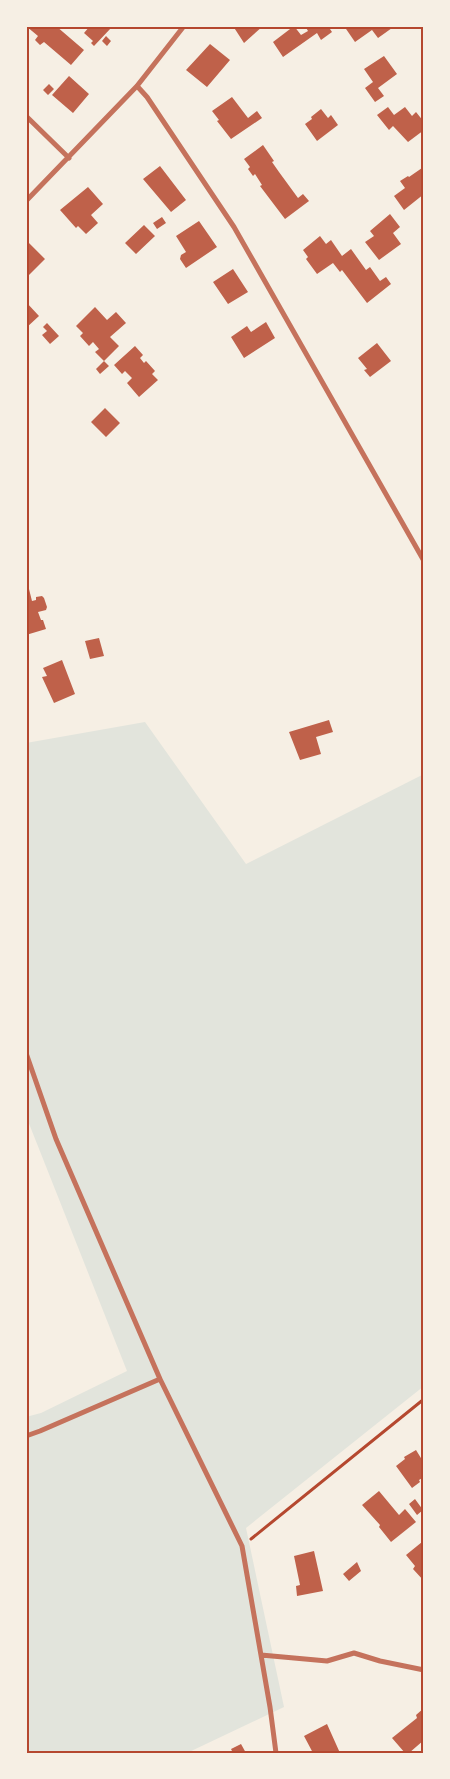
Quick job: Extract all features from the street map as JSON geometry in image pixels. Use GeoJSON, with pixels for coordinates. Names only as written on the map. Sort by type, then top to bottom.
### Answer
{"type":"FeatureCollection","features":[{"type":"Feature","properties":{"kind":"street"},"geometry":{"type":"LineString","coordinates":[[26,201],[137,86],[184,26]]}},
{"type":"Feature","properties":{"kind":"street"},"geometry":{"type":"LineString","coordinates":[[137,86],[148,97],[234,227],[424,561]]}},
{"type":"Feature","properties":{"kind":"street"},"geometry":{"type":"LineString","coordinates":[[26,116],[69,158]]}},
{"type":"Feature","properties":{"kind":"street"},"geometry":{"type":"LineString","coordinates":[[26,1053],[56,1139],[160,1379],[242,1546],[270,1707],[276,1753]]}},
{"type":"Feature","properties":{"kind":"street"},"geometry":{"type":"LineString","coordinates":[[26,1436],[160,1379]]}},
{"type":"Feature","properties":{"kind":"street"},"geometry":{"type":"LineString","coordinates":[[261,1655],[327,1661],[354,1653],[380,1661],[424,1670]]}},
{"type":"Feature","properties":{"kind":"path"},"geometry":{"type":"LineString","coordinates":[[242,1546],[424,1399]]}},
{"type":"Feature","properties":{"kind":"shaded area"},"geometry":{"type":"Polygon","coordinates":[[[145,722],[246,864],[424,774],[424,1386],[246,1528],[284,1707],[187,1753],[26,1753],[26,1417],[41,1413],[127,1371],[26,1116],[26,743],[145,722]]]}},
{"type":"Feature","properties":{"kind":"building"},"geometry":{"type":"Polygon","coordinates":[[[26,26],[56,26],[84,50],[71,65],[44,42],[40,45],[35,40],[38,36],[26,26]]]}},
{"type":"Feature","properties":{"kind":"building"},"geometry":{"type":"Polygon","coordinates":[[[90,26],[99,26],[103,29],[106,26],[111,28],[94,46],[91,43],[93,41],[84,33],[90,26]]]}},
{"type":"Feature","properties":{"kind":"building"},"geometry":{"type":"Polygon","coordinates":[[[233,26],[263,26],[244,43],[233,26]]]}},
{"type":"Feature","properties":{"kind":"building"},"geometry":{"type":"Polygon","coordinates":[[[294,26],[301,35],[308,31],[305,26],[322,26],[324,28],[328,26],[332,32],[321,40],[317,33],[283,57],[273,42],[294,26]]]}},
{"type":"Feature","properties":{"kind":"building"},"geometry":{"type":"Polygon","coordinates":[[[344,26],[391,26],[392,28],[378,38],[372,30],[355,42],[344,26]]]}},
{"type":"Feature","properties":{"kind":"building"},"geometry":{"type":"Polygon","coordinates":[[[106,36],[111,41],[107,46],[102,41],[106,36]]]}},
{"type":"Feature","properties":{"kind":"building"},"geometry":{"type":"Polygon","coordinates":[[[210,44],[230,60],[207,87],[186,70],[210,44]]]}},
{"type":"Feature","properties":{"kind":"building"},"geometry":{"type":"Polygon","coordinates":[[[384,56],[397,74],[378,88],[384,96],[375,102],[365,88],[373,82],[364,69],[384,56]]]}},
{"type":"Feature","properties":{"kind":"building"},"geometry":{"type":"Polygon","coordinates":[[[69,76],[89,94],[73,113],[52,95],[69,76]]]}},
{"type":"Feature","properties":{"kind":"building"},"geometry":{"type":"Polygon","coordinates":[[[49,84],[54,89],[48,95],[43,90],[49,84]]]}},
{"type":"Feature","properties":{"kind":"building"},"geometry":{"type":"Polygon","coordinates":[[[232,97],[248,118],[257,111],[262,118],[231,139],[212,111],[232,97]]]}},
{"type":"Feature","properties":{"kind":"building"},"geometry":{"type":"Polygon","coordinates":[[[388,107],[394,115],[405,107],[412,116],[416,112],[424,122],[424,130],[408,142],[393,126],[389,130],[377,115],[388,107]]]}},
{"type":"Feature","properties":{"kind":"building"},"geometry":{"type":"Polygon","coordinates":[[[321,109],[328,118],[331,115],[338,125],[317,141],[305,124],[321,109]]]}},
{"type":"Feature","properties":{"kind":"building"},"geometry":{"type":"Polygon","coordinates":[[[263,145],[274,161],[272,162],[298,198],[303,194],[309,201],[285,219],[260,186],[262,185],[255,174],[253,176],[248,169],[250,167],[244,159],[263,145]]]}},
{"type":"Feature","properties":{"kind":"building"},"geometry":{"type":"Polygon","coordinates":[[[160,166],[186,200],[171,212],[143,179],[160,166]]]}},
{"type":"Feature","properties":{"kind":"building"},"geometry":{"type":"Polygon","coordinates":[[[422,168],[424,171],[424,194],[404,210],[394,196],[405,188],[400,181],[422,168]]]}},
{"type":"Feature","properties":{"kind":"building"},"geometry":{"type":"Polygon","coordinates":[[[88,187],[103,204],[91,215],[98,223],[86,234],[78,226],[76,228],[60,210],[88,187]]]}},
{"type":"Feature","properties":{"kind":"building"},"geometry":{"type":"Polygon","coordinates":[[[390,214],[400,227],[393,233],[401,244],[379,260],[365,242],[374,236],[370,231],[390,214]]]}},
{"type":"Feature","properties":{"kind":"building"},"geometry":{"type":"Polygon","coordinates":[[[162,217],[166,223],[157,229],[153,223],[162,217]]]}},
{"type":"Feature","properties":{"kind":"building"},"geometry":{"type":"Polygon","coordinates":[[[199,221],[217,247],[186,268],[180,259],[181,255],[186,252],[176,236],[199,221]]]}},
{"type":"Feature","properties":{"kind":"building"},"geometry":{"type":"Polygon","coordinates":[[[144,225],[155,236],[136,254],[125,243],[144,225]]]}},
{"type":"Feature","properties":{"kind":"building"},"geometry":{"type":"Polygon","coordinates":[[[320,236],[326,244],[331,240],[342,256],[351,249],[366,270],[370,267],[380,281],[386,277],[391,284],[367,303],[342,270],[340,272],[333,263],[317,274],[306,259],[308,257],[303,250],[320,236]]]}},
{"type":"Feature","properties":{"kind":"building"},"geometry":{"type":"Polygon","coordinates":[[[28,242],[45,259],[26,278],[26,244],[28,242]]]}},
{"type":"Feature","properties":{"kind":"building"},"geometry":{"type":"Polygon","coordinates":[[[233,269],[248,292],[228,304],[213,282],[233,269]]]}},
{"type":"Feature","properties":{"kind":"building"},"geometry":{"type":"Polygon","coordinates":[[[26,302],[39,316],[26,328],[26,302]]]}},
{"type":"Feature","properties":{"kind":"building"},"geometry":{"type":"Polygon","coordinates":[[[95,307],[107,320],[116,312],[126,323],[110,337],[119,346],[104,361],[95,352],[99,349],[93,342],[89,346],[80,336],[83,333],[76,326],[95,307]]]}},
{"type":"Feature","properties":{"kind":"building"},"geometry":{"type":"Polygon","coordinates":[[[266,322],[275,338],[244,358],[231,337],[247,326],[251,332],[266,322]]]}},
{"type":"Feature","properties":{"kind":"building"},"geometry":{"type":"Polygon","coordinates":[[[47,323],[59,336],[50,344],[42,335],[47,331],[43,327],[47,323]]]}},
{"type":"Feature","properties":{"kind":"building"},"geometry":{"type":"Polygon","coordinates":[[[377,343],[391,361],[370,377],[364,370],[367,369],[358,358],[377,343]]]}},
{"type":"Feature","properties":{"kind":"building"},"geometry":{"type":"Polygon","coordinates":[[[135,346],[143,355],[140,358],[144,363],[146,361],[155,371],[152,374],[158,380],[139,397],[127,383],[132,378],[125,371],[122,374],[114,365],[135,346]]]}},
{"type":"Feature","properties":{"kind":"building"},"geometry":{"type":"Polygon","coordinates":[[[104,361],[109,366],[100,374],[96,369],[104,361]]]}},
{"type":"Feature","properties":{"kind":"building"},"geometry":{"type":"Polygon","coordinates":[[[105,408],[120,423],[106,437],[91,422],[105,408]]]}},
{"type":"Feature","properties":{"kind":"building"},"geometry":{"type":"Polygon","coordinates":[[[29,589],[32,601],[36,600],[36,597],[42,596],[44,598],[46,610],[38,612],[46,629],[26,635],[26,590],[29,589]]]}},
{"type":"Feature","properties":{"kind":"building"},"geometry":{"type":"Polygon","coordinates":[[[99,638],[104,656],[90,659],[85,641],[99,638]]]}},
{"type":"Feature","properties":{"kind":"building"},"geometry":{"type":"Polygon","coordinates":[[[62,660],[75,694],[54,703],[42,677],[47,676],[43,668],[62,660]]]}},
{"type":"Feature","properties":{"kind":"building"},"geometry":{"type":"Polygon","coordinates":[[[329,720],[333,732],[316,737],[321,754],[300,760],[289,732],[329,720]]]}},
{"type":"Feature","properties":{"kind":"building"},"geometry":{"type":"Polygon","coordinates":[[[416,1450],[424,1463],[424,1477],[412,1488],[396,1466],[405,1459],[404,1457],[416,1450]]]}},
{"type":"Feature","properties":{"kind":"building"},"geometry":{"type":"Polygon","coordinates":[[[379,1491],[399,1515],[405,1509],[416,1522],[391,1542],[379,1527],[380,1525],[362,1505],[379,1491]]]}},
{"type":"Feature","properties":{"kind":"building"},"geometry":{"type":"Polygon","coordinates":[[[415,1499],[423,1510],[417,1515],[409,1504],[415,1499]]]}},
{"type":"Feature","properties":{"kind":"building"},"geometry":{"type":"Polygon","coordinates":[[[422,1542],[424,1545],[424,1581],[413,1569],[415,1566],[406,1555],[422,1542]]]}},
{"type":"Feature","properties":{"kind":"building"},"geometry":{"type":"Polygon","coordinates":[[[314,1551],[323,1591],[297,1596],[296,1586],[300,1585],[294,1556],[314,1551]]]}},
{"type":"Feature","properties":{"kind":"building"},"geometry":{"type":"Polygon","coordinates":[[[357,1562],[361,1571],[349,1581],[343,1574],[357,1562]]]}},
{"type":"Feature","properties":{"kind":"building"},"geometry":{"type":"Polygon","coordinates":[[[424,1708],[424,1740],[409,1753],[405,1753],[392,1738],[417,1718],[416,1715],[424,1708]]]}},
{"type":"Feature","properties":{"kind":"building"},"geometry":{"type":"Polygon","coordinates":[[[327,1724],[340,1753],[313,1753],[304,1736],[327,1724]]]}},
{"type":"Feature","properties":{"kind":"building"},"geometry":{"type":"Polygon","coordinates":[[[241,1744],[246,1753],[233,1753],[231,1749],[241,1744]]]}}]}
